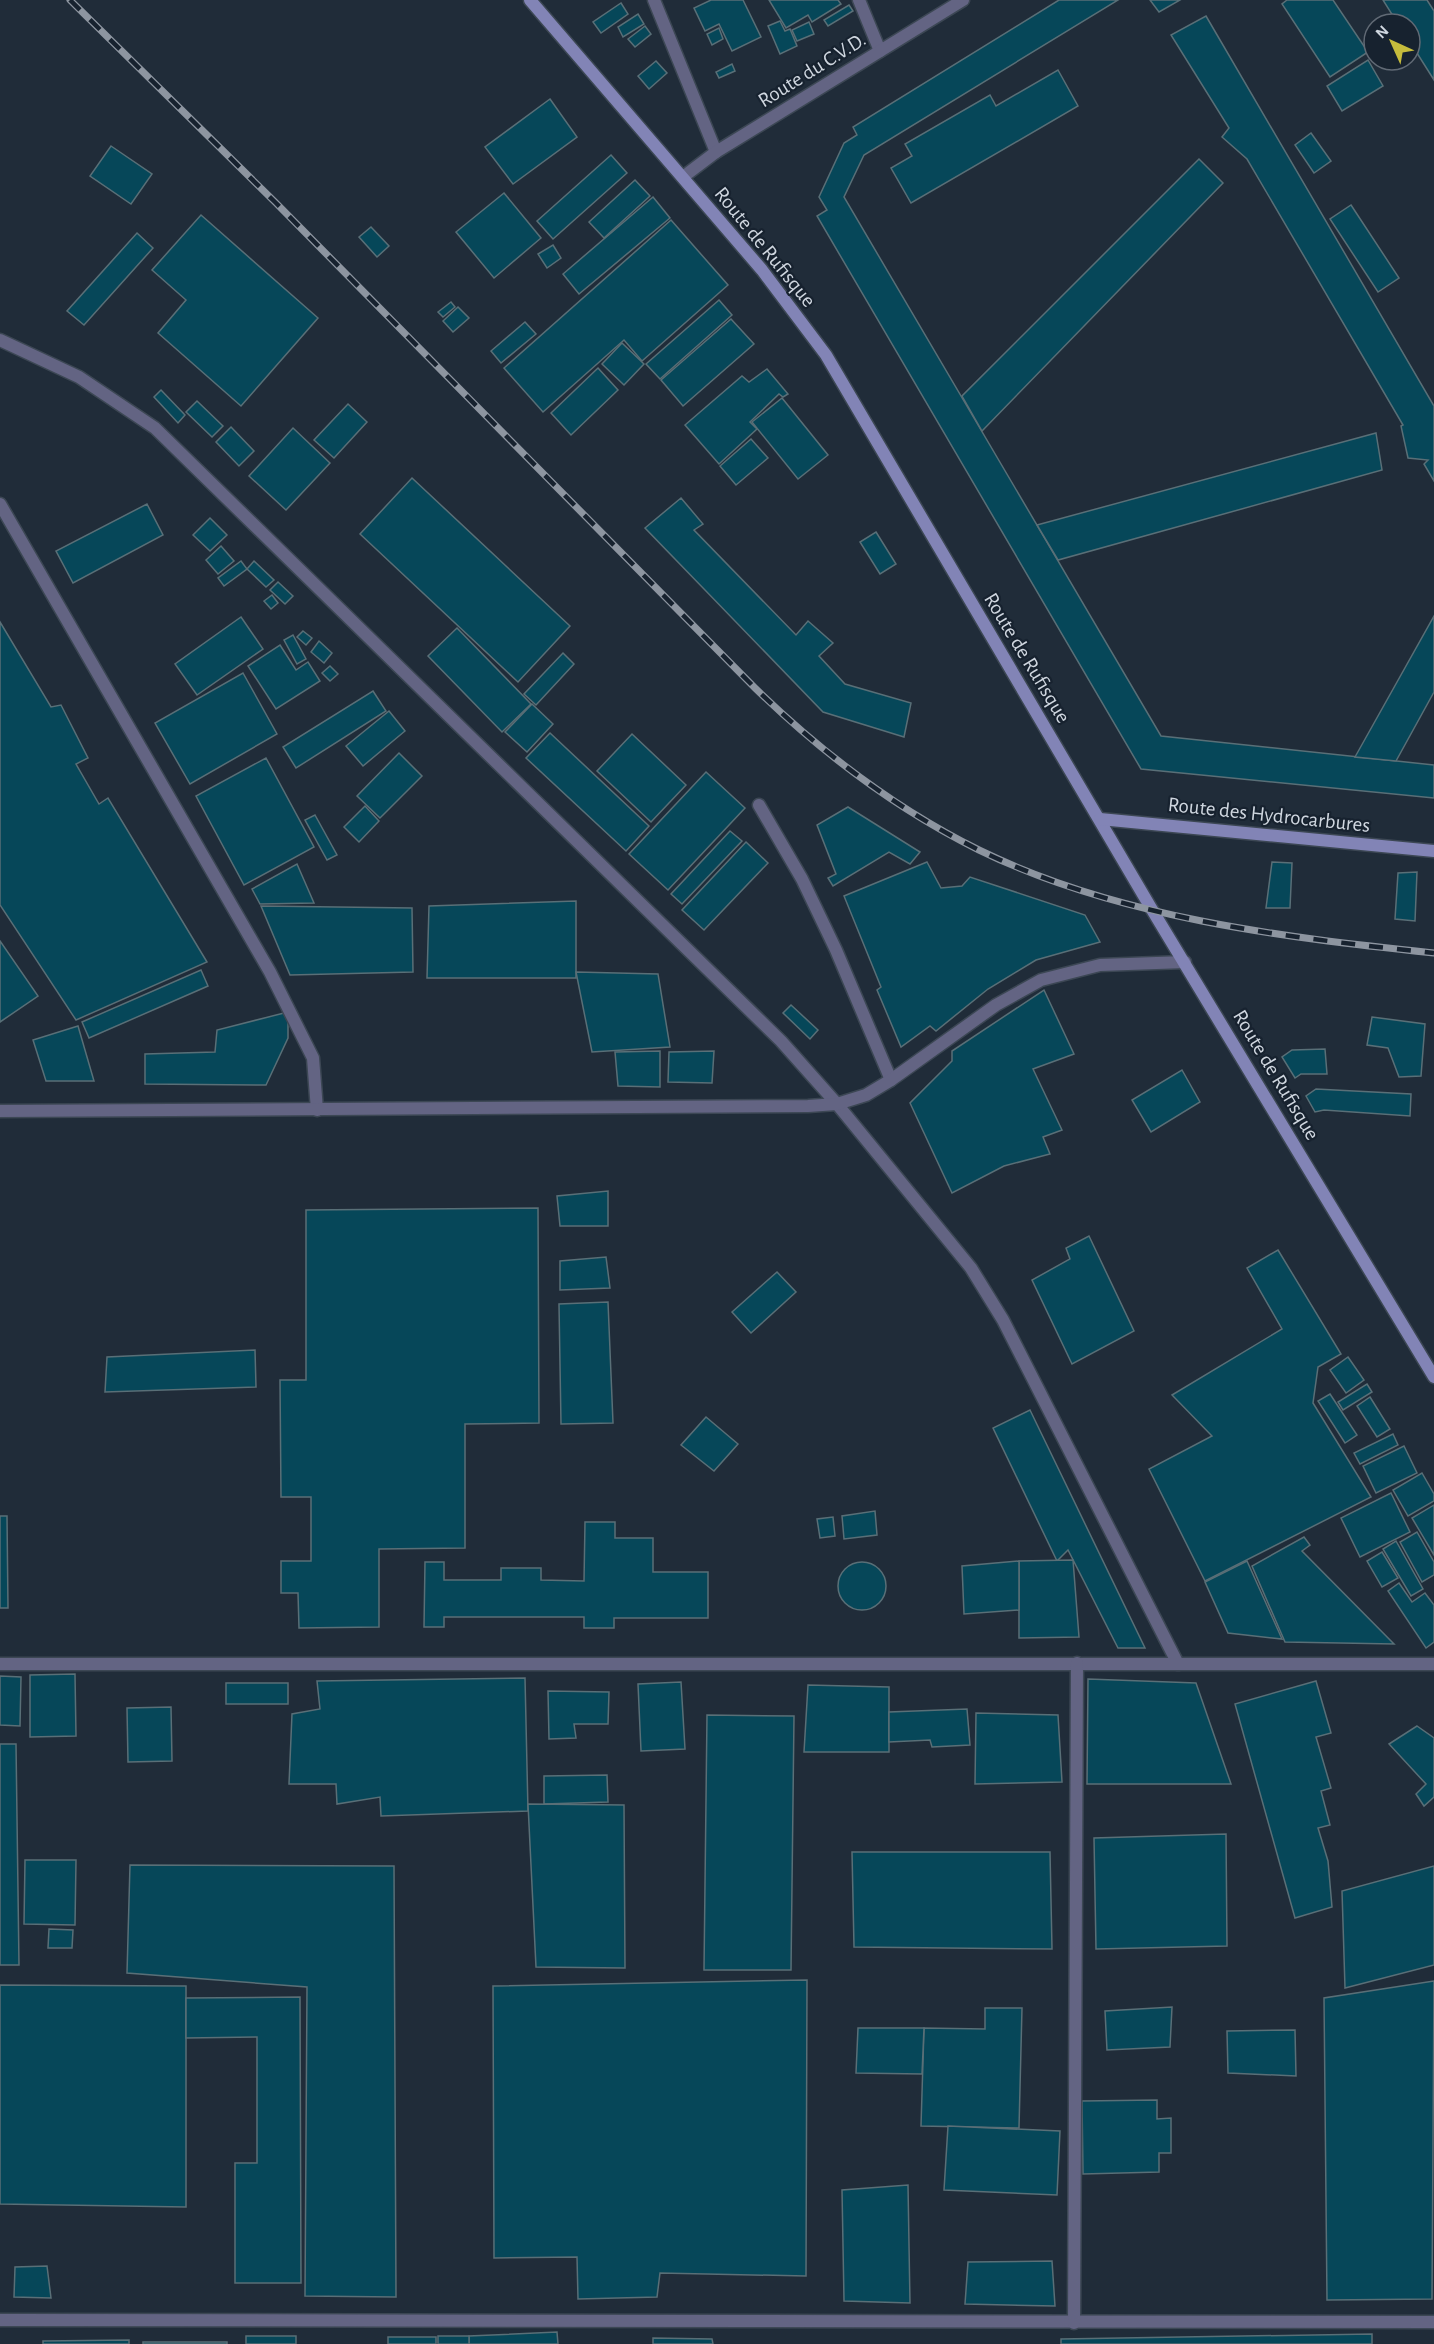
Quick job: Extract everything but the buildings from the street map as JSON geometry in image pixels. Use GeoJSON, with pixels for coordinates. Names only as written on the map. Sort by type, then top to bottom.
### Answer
{"type":"FeatureCollection","features":[{"type":"Feature","properties":{"kind":"main road","name":"Route de Rufisque"},"geometry":{"type":"LineString","coordinates":[[530,0],[762,270],[826,355],[1185,962],[1434,1377]]}},
{"type":"Feature","properties":{"kind":"main road","name":"Route des Hydrocarbures"},"geometry":{"type":"LineString","coordinates":[[1100,819],[1434,851]]}},
{"type":"Feature","properties":{"kind":"street"},"geometry":{"type":"LineString","coordinates":[[654,0],[716,152]]}},
{"type":"Feature","properties":{"kind":"street"},"geometry":{"type":"LineString","coordinates":[[859,0],[880,51]]}},
{"type":"Feature","properties":{"kind":"street","name":"Route du C.V.D."},"geometry":{"type":"LineString","coordinates":[[683,177],[716,152],[963,0]]}},
{"type":"Feature","properties":{"kind":"street"},"geometry":{"type":"LineString","coordinates":[[0,340],[79,377],[155,428],[781,1041],[837,1104],[971,1268],[1003,1320],[1178,1664]]}},
{"type":"Feature","properties":{"kind":"street"},"geometry":{"type":"LineString","coordinates":[[0,504],[270,972],[313,1058],[317,1110]]}},
{"type":"Feature","properties":{"kind":"street"},"geometry":{"type":"LineString","coordinates":[[759,806],[802,879],[836,950],[891,1080]]}},
{"type":"Feature","properties":{"kind":"street"},"geometry":{"type":"LineString","coordinates":[[0,1111],[837,1104],[866,1095],[891,1080],[996,1005],[1041,980],[1100,965],[1185,962]]}},
{"type":"Feature","properties":{"kind":"street"},"geometry":{"type":"LineString","coordinates":[[1074,2323],[1077,1663]]}},
{"type":"Feature","properties":{"kind":"street"},"geometry":{"type":"LineString","coordinates":[[0,1664],[1434,1664]]}},
{"type":"Feature","properties":{"kind":"street"},"geometry":{"type":"LineString","coordinates":[[0,2320],[1434,2322]]}},
{"type":"Feature","properties":{"kind":"railway"},"geometry":{"type":"LineString","coordinates":[[70,0],[275,202],[755,688],[806,735],[889,798],[979,850],[1087,893],[1202,921],[1318,940],[1434,953]]}}]}
